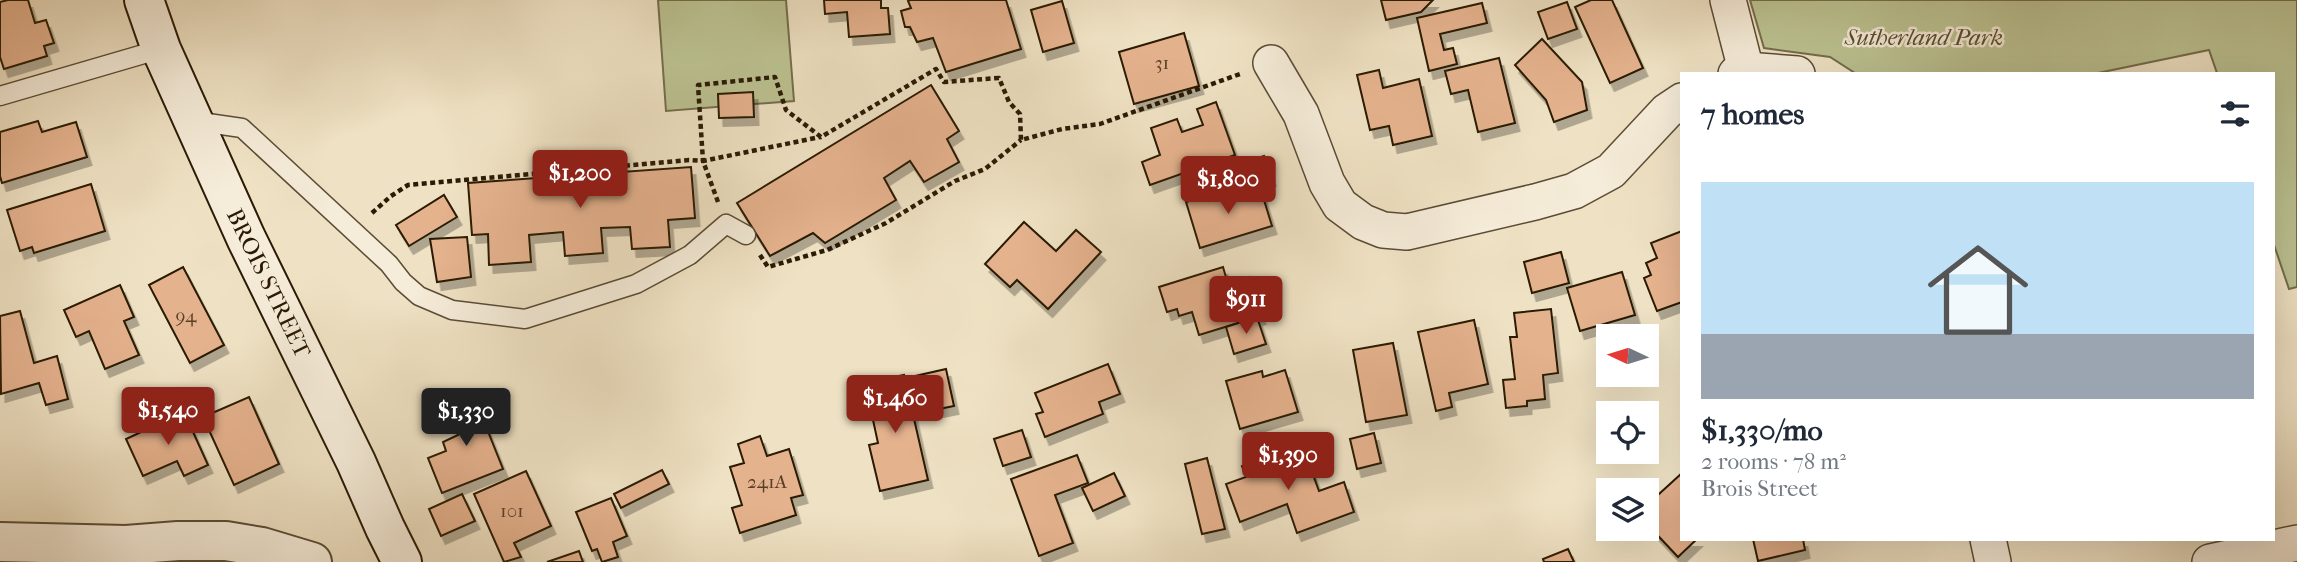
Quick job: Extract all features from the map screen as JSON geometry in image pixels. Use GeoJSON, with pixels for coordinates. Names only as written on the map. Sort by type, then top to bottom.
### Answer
{"type":"FeatureCollection","features":[{"type":"Feature","properties":{"kind":"main road","name":"BROIS STREET"},"geometry":{"type":"LineString","coordinates":[[144,0],[161,49],[246,238],[402,562]]}},
{"type":"Feature","properties":{"kind":"main road"},"geometry":{"type":"LineString","coordinates":[[0,542],[125,545],[226,541],[262,547],[312,562]]}},
{"type":"Feature","properties":{"kind":"street"},"geometry":{"type":"LineString","coordinates":[[1728,0],[1741,72]]}},
{"type":"Feature","properties":{"kind":"street"},"geometry":{"type":"LineString","coordinates":[[1271,64],[1301,114],[1327,183],[1340,205],[1363,222],[1383,230],[1407,232],[1574,191],[1611,171],[1667,111],[1680,103]]}},
{"type":"Feature","properties":{"kind":"street"},"geometry":{"type":"LineString","coordinates":[[1988,541],[1993,562]]}},
{"type":"Feature","properties":{"kind":"street"},"geometry":{"type":"LineString","coordinates":[[2210,562],[2297,543]]}},
{"type":"Feature","properties":{"kind":"lane"},"geometry":{"type":"LineString","coordinates":[[0,96],[161,49]]}},
{"type":"Feature","properties":{"kind":"lane"},"geometry":{"type":"LineString","coordinates":[[194,121],[242,128],[389,264],[402,282],[419,296],[452,310],[525,319],[636,284],[690,255],[726,224],[746,235]]}},
{"type":"Feature","properties":{"kind":"path"},"geometry":{"type":"LineString","coordinates":[[746,235],[768,267],[827,250],[886,223],[955,181],[985,169],[1021,140],[1100,124],[1271,64]]}},
{"type":"Feature","properties":{"kind":"path"},"geometry":{"type":"LineString","coordinates":[[353,230],[391,196],[408,185],[663,162],[703,161],[821,137],[936,69],[944,82],[999,78],[1009,102],[1020,114],[1021,140]]}},
{"type":"Feature","properties":{"kind":"path"},"geometry":{"type":"LineString","coordinates":[[726,224],[703,161],[698,85],[775,77],[786,110],[821,137]]}},
{"type":"Feature","properties":{"kind":"green space"},"geometry":{"type":"Polygon","coordinates":[[[658,0],[786,0],[794,101],[666,111],[658,0]]]}},
{"type":"Feature","properties":{"kind":"green space","name":"Sutherland Park"},"geometry":{"type":"Polygon","coordinates":[[[1750,0],[2297,0],[2297,287],[2289,289],[2275,248],[2275,72],[2217,72],[2209,50],[2103,72],[1853,72],[1830,57],[1764,48],[1750,0]]]}},
{"type":"Feature","properties":{"kind":"building"},"geometry":{"type":"Polygon","coordinates":[[[28,0],[35,23],[46,20],[54,43],[44,46],[47,56],[4,69],[0,57],[0,2],[28,0]]]}},
{"type":"Feature","properties":{"kind":"building"},"geometry":{"type":"Polygon","coordinates":[[[824,0],[881,0],[881,8],[888,8],[890,34],[849,37],[847,12],[825,14],[824,0]]]}},
{"type":"Feature","properties":{"kind":"building"},"geometry":{"type":"Polygon","coordinates":[[[910,0],[1006,0],[1021,49],[946,72],[933,38],[917,42],[910,27],[905,27],[901,11],[911,8],[908,1],[910,0]]]}},
{"type":"Feature","properties":{"kind":"building"},"geometry":{"type":"Polygon","coordinates":[[[1381,0],[1433,0],[1421,12],[1386,20],[1381,0]]]}},
{"type":"Feature","properties":{"kind":"building"},"geometry":{"type":"Polygon","coordinates":[[[1591,0],[1612,0],[1643,68],[1610,83],[1575,7],[1591,0]]]}},
{"type":"Feature","properties":{"kind":"building"},"geometry":{"type":"Polygon","coordinates":[[[1062,1],[1074,43],[1043,52],[1031,10],[1062,1]]]}},
{"type":"Feature","properties":{"kind":"building"},"geometry":{"type":"Polygon","coordinates":[[[1567,2],[1577,29],[1548,39],[1538,12],[1567,2]]]}},
{"type":"Feature","properties":{"kind":"building"},"geometry":{"type":"Polygon","coordinates":[[[1482,3],[1487,23],[1440,34],[1444,50],[1453,48],[1457,64],[1429,71],[1417,18],[1482,3]]]}},
{"type":"Feature","properties":{"kind":"building"},"geometry":{"type":"Polygon","coordinates":[[[1184,33],[1199,86],[1134,104],[1119,52],[1184,33]]]}},
{"type":"Feature","properties":{"kind":"building"},"geometry":{"type":"Polygon","coordinates":[[[1542,39],[1582,82],[1587,110],[1554,122],[1546,100],[1515,65],[1542,39]]]}},
{"type":"Feature","properties":{"kind":"building"},"geometry":{"type":"Polygon","coordinates":[[[1499,58],[1515,123],[1478,132],[1468,90],[1451,94],[1445,71],[1499,58]]]}},
{"type":"Feature","properties":{"kind":"building"},"geometry":{"type":"Polygon","coordinates":[[[1379,70],[1383,88],[1419,79],[1432,136],[1393,145],[1389,126],[1370,130],[1357,75],[1379,70]]]}},
{"type":"Feature","properties":{"kind":"building"},"geometry":{"type":"Polygon","coordinates":[[[931,85],[959,131],[947,139],[959,162],[924,182],[910,161],[884,178],[896,200],[825,243],[813,233],[770,256],[737,203],[931,85]]]}},
{"type":"Feature","properties":{"kind":"building"},"geometry":{"type":"Polygon","coordinates":[[[753,92],[754,117],[719,118],[718,94],[753,92]]]}},
{"type":"Feature","properties":{"kind":"building"},"geometry":{"type":"Polygon","coordinates":[[[1216,102],[1235,155],[1150,185],[1142,162],[1160,155],[1151,128],[1177,119],[1182,132],[1203,125],[1197,109],[1216,102]]]}},
{"type":"Feature","properties":{"kind":"building"},"geometry":{"type":"Polygon","coordinates":[[[38,121],[42,132],[76,122],[87,157],[2,183],[0,132],[38,121]]]}},
{"type":"Feature","properties":{"kind":"building"},"geometry":{"type":"Polygon","coordinates":[[[1264,156],[1271,178],[1256,182],[1249,161],[1264,156]]]}},
{"type":"Feature","properties":{"kind":"building"},"geometry":{"type":"Polygon","coordinates":[[[691,167],[695,218],[668,220],[670,247],[632,249],[630,227],[601,228],[603,253],[565,256],[563,232],[529,235],[531,262],[489,265],[488,234],[472,235],[468,183],[691,167]]]}},
{"type":"Feature","properties":{"kind":"building"},"geometry":{"type":"Polygon","coordinates":[[[91,184],[105,231],[34,253],[32,247],[20,251],[7,210],[91,184]]]}},
{"type":"Feature","properties":{"kind":"building"},"geometry":{"type":"Polygon","coordinates":[[[1260,187],[1272,226],[1200,248],[1186,202],[1228,190],[1230,196],[1260,187]]]}},
{"type":"Feature","properties":{"kind":"building"},"geometry":{"type":"Polygon","coordinates":[[[444,195],[457,217],[409,246],[396,225],[444,195]]]}},
{"type":"Feature","properties":{"kind":"building"},"geometry":{"type":"Polygon","coordinates":[[[1024,222],[1056,251],[1076,230],[1101,252],[1048,309],[1017,280],[1010,287],[985,264],[1024,222]]]}},
{"type":"Feature","properties":{"kind":"building"},"geometry":{"type":"Polygon","coordinates":[[[1680,232],[1680,303],[1657,311],[1644,278],[1651,275],[1646,263],[1657,258],[1651,243],[1680,232]]]}},
{"type":"Feature","properties":{"kind":"building"},"geometry":{"type":"Polygon","coordinates":[[[467,237],[471,277],[437,282],[430,239],[467,237]]]}},
{"type":"Feature","properties":{"kind":"building"},"geometry":{"type":"Polygon","coordinates":[[[1561,252],[1569,283],[1532,293],[1524,262],[1561,252]]]}},
{"type":"Feature","properties":{"kind":"building"},"geometry":{"type":"Polygon","coordinates":[[[183,267],[224,345],[190,363],[149,285],[183,267]]]}},
{"type":"Feature","properties":{"kind":"building"},"geometry":{"type":"Polygon","coordinates":[[[1223,267],[1228,284],[1249,277],[1261,316],[1199,335],[1192,312],[1179,316],[1177,309],[1167,312],[1159,287],[1223,267]]]}},
{"type":"Feature","properties":{"kind":"building"},"geometry":{"type":"Polygon","coordinates":[[[1622,272],[1635,315],[1596,324],[1596,326],[1580,331],[1567,288],[1622,272]]]}},
{"type":"Feature","properties":{"kind":"building"},"geometry":{"type":"Polygon","coordinates":[[[120,285],[134,317],[124,321],[139,355],[105,369],[89,331],[76,337],[64,310],[120,285]]]}},
{"type":"Feature","properties":{"kind":"building"},"geometry":{"type":"Polygon","coordinates":[[[1551,309],[1558,373],[1543,375],[1545,399],[1527,401],[1527,406],[1506,408],[1503,380],[1515,379],[1510,337],[1517,337],[1514,313],[1551,309]]]}},
{"type":"Feature","properties":{"kind":"building"},"geometry":{"type":"Polygon","coordinates":[[[20,311],[34,363],[57,356],[68,399],[46,405],[39,383],[1,394],[0,316],[20,311]]]}},
{"type":"Feature","properties":{"kind":"building"},"geometry":{"type":"Polygon","coordinates":[[[1257,317],[1266,344],[1234,354],[1226,327],[1257,317]]]}},
{"type":"Feature","properties":{"kind":"building"},"geometry":{"type":"Polygon","coordinates":[[[1474,320],[1488,384],[1449,393],[1452,407],[1436,411],[1418,332],[1474,320]]]}},
{"type":"Feature","properties":{"kind":"building"},"geometry":{"type":"Polygon","coordinates":[[[1393,343],[1407,415],[1366,422],[1353,350],[1393,343]]]}},
{"type":"Feature","properties":{"kind":"building"},"geometry":{"type":"Polygon","coordinates":[[[1108,364],[1120,394],[1099,402],[1103,414],[1045,437],[1036,414],[1043,412],[1035,393],[1108,364]]]}},
{"type":"Feature","properties":{"kind":"building"},"geometry":{"type":"Polygon","coordinates":[[[946,369],[954,406],[924,412],[915,376],[946,369]]]}},
{"type":"Feature","properties":{"kind":"building"},"geometry":{"type":"Polygon","coordinates":[[[1285,370],[1298,412],[1240,429],[1226,381],[1262,371],[1263,377],[1285,370]]]}},
{"type":"Feature","properties":{"kind":"building"},"geometry":{"type":"Polygon","coordinates":[[[904,375],[928,480],[880,491],[869,445],[878,443],[865,383],[904,375]]]}},
{"type":"Feature","properties":{"kind":"building"},"geometry":{"type":"Polygon","coordinates":[[[473,394],[503,469],[442,493],[428,458],[446,451],[443,442],[458,435],[446,405],[473,394]]]}},
{"type":"Feature","properties":{"kind":"building"},"geometry":{"type":"Polygon","coordinates":[[[249,397],[279,464],[234,485],[203,417],[249,397]]]}},
{"type":"Feature","properties":{"kind":"building"},"geometry":{"type":"Polygon","coordinates":[[[184,412],[208,465],[184,476],[177,461],[143,476],[126,439],[184,412]]]}},
{"type":"Feature","properties":{"kind":"building"},"geometry":{"type":"Polygon","coordinates":[[[1022,430],[1031,457],[1003,466],[994,439],[1022,430]]]}},
{"type":"Feature","properties":{"kind":"building"},"geometry":{"type":"Polygon","coordinates":[[[1374,433],[1381,463],[1357,469],[1350,439],[1374,433]]]}},
{"type":"Feature","properties":{"kind":"building"},"geometry":{"type":"Polygon","coordinates":[[[760,436],[767,456],[789,449],[803,495],[791,498],[796,515],[740,533],[732,508],[742,505],[730,467],[744,463],[738,444],[760,436]]]}},
{"type":"Feature","properties":{"kind":"building"},"geometry":{"type":"Polygon","coordinates":[[[1304,450],[1319,491],[1344,482],[1354,512],[1297,533],[1287,504],[1240,522],[1226,484],[1246,477],[1242,466],[1271,455],[1274,461],[1304,450]]]}},
{"type":"Feature","properties":{"kind":"building"},"geometry":{"type":"Polygon","coordinates":[[[1077,455],[1088,483],[1055,495],[1073,543],[1039,556],[1011,479],[1077,455]]]}},
{"type":"Feature","properties":{"kind":"building"},"geometry":{"type":"Polygon","coordinates":[[[1207,458],[1225,529],[1202,534],[1185,464],[1207,458]]]}},
{"type":"Feature","properties":{"kind":"building"},"geometry":{"type":"Polygon","coordinates":[[[662,470],[669,484],[621,508],[614,494],[662,470]]]}},
{"type":"Feature","properties":{"kind":"building"},"geometry":{"type":"Polygon","coordinates":[[[526,471],[551,526],[514,543],[521,557],[504,562],[474,494],[526,471]]]}},
{"type":"Feature","properties":{"kind":"building"},"geometry":{"type":"Polygon","coordinates":[[[1114,473],[1125,496],[1093,511],[1082,488],[1114,473]]]}},
{"type":"Feature","properties":{"kind":"building"},"geometry":{"type":"Polygon","coordinates":[[[1680,475],[1680,541],[1695,541],[1678,557],[1659,537],[1659,494],[1680,475]]]}},
{"type":"Feature","properties":{"kind":"building"},"geometry":{"type":"Polygon","coordinates":[[[462,494],[475,521],[441,536],[429,509],[462,494]]]}},
{"type":"Feature","properties":{"kind":"building"},"geometry":{"type":"Polygon","coordinates":[[[611,498],[627,536],[613,542],[618,557],[602,562],[597,549],[592,551],[576,512],[611,498]]]}},
{"type":"Feature","properties":{"kind":"building"},"geometry":{"type":"Polygon","coordinates":[[[1753,541],[1803,541],[1805,550],[1758,561],[1753,541]]]}},
{"type":"Feature","properties":{"kind":"building"},"geometry":{"type":"Polygon","coordinates":[[[1568,549],[1574,562],[1544,562],[1543,559],[1568,549]]]}},
{"type":"Feature","properties":{"kind":"building"},"geometry":{"type":"Polygon","coordinates":[[[579,551],[583,562],[547,562],[579,551]]]}}]}
